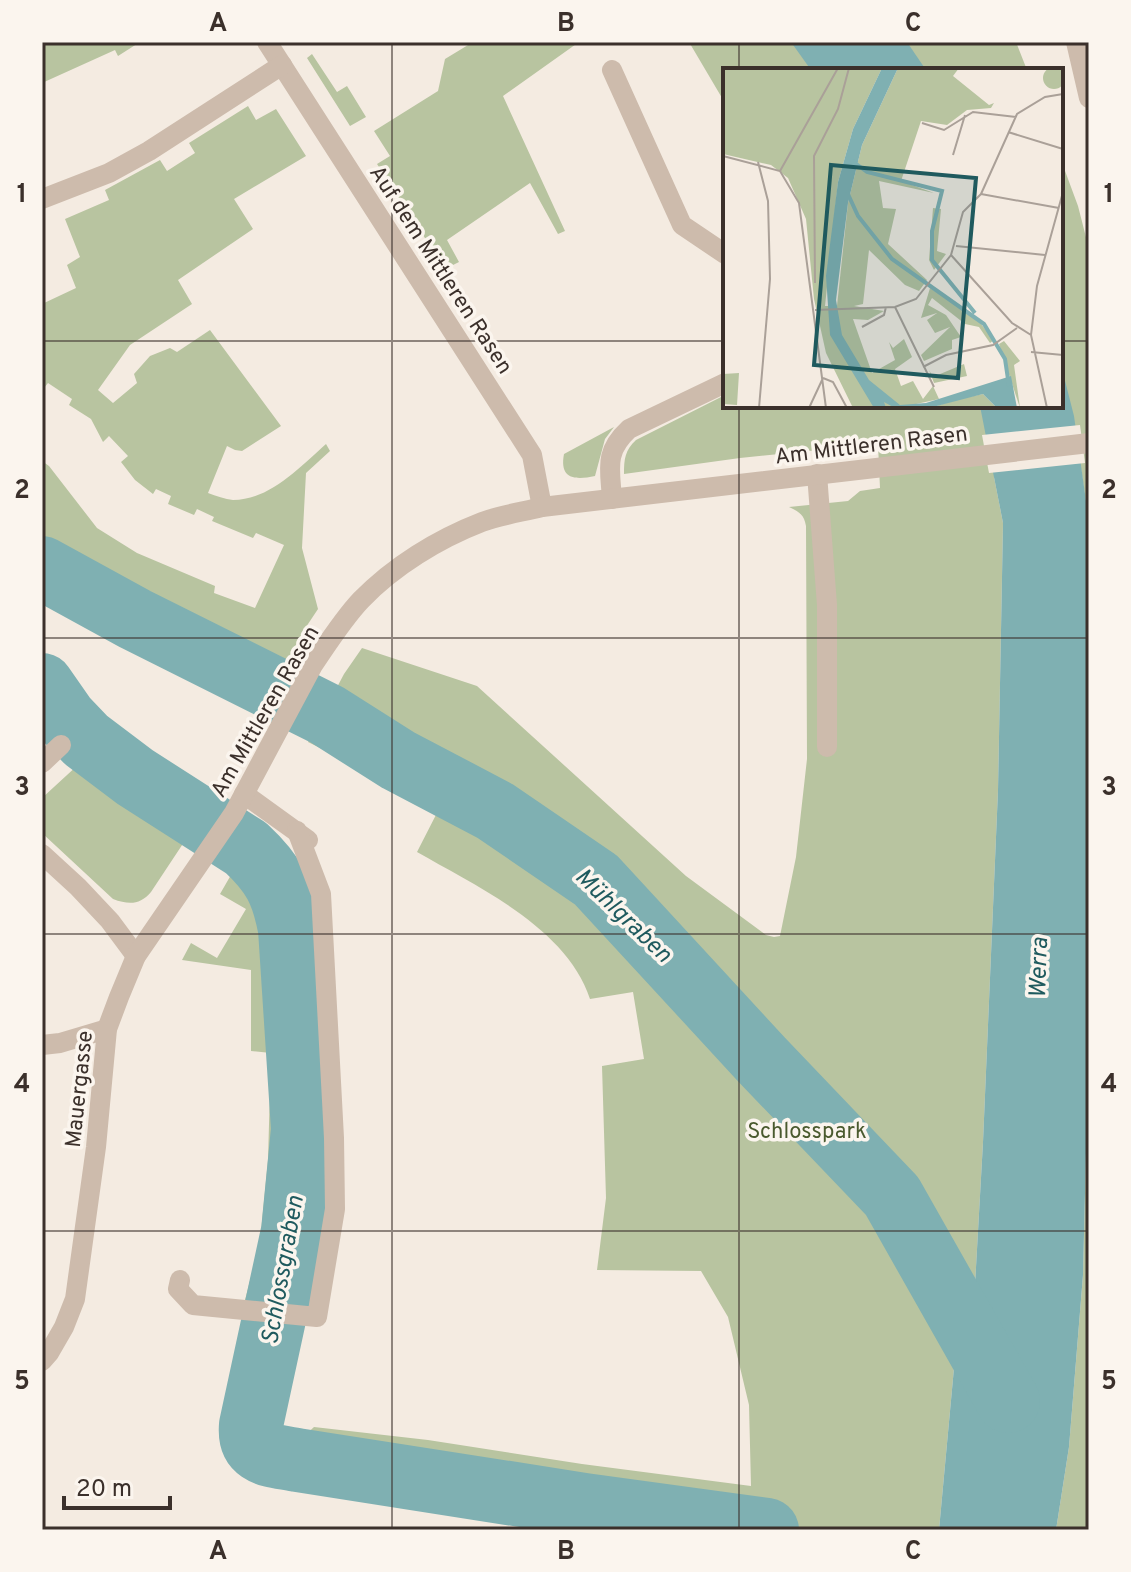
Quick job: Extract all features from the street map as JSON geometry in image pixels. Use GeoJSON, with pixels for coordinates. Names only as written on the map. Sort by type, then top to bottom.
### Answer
{"type":"FeatureCollection","features":[{"type":"Feature","properties":{"kind":"street","name":"Auf dem Mittleren Rasen"},"geometry":{"type":"LineString","coordinates":[[267,42],[532,455],[542,507]]}},
{"type":"Feature","properties":{"kind":"street"},"geometry":{"type":"LineString","coordinates":[[1076,42],[1089,98]]}},
{"type":"Feature","properties":{"kind":"street"},"geometry":{"type":"LineString","coordinates":[[42,199],[109,173],[149,151],[282,65]]}},
{"type":"Feature","properties":{"kind":"street"},"geometry":{"type":"LineString","coordinates":[[612,70],[682,225],[723,253]]}},
{"type":"Feature","properties":{"kind":"street"},"geometry":{"type":"LineString","coordinates":[[612,499],[611,450],[616,440],[629,429],[723,384]]}},
{"type":"Feature","properties":{"kind":"street","name":"Am Mittleren Rasen"},"geometry":{"type":"LineString","coordinates":[[136,956],[234,813],[313,665],[359,602],[378,583],[429,547],[483,522],[542,507],[1089,443]]}},
{"type":"Feature","properties":{"kind":"street"},"geometry":{"type":"LineString","coordinates":[[817,474],[827,605],[827,747]]}},
{"type":"Feature","properties":{"kind":"street"},"geometry":{"type":"LineString","coordinates":[[42,763],[61,745]]}},
{"type":"Feature","properties":{"kind":"street"},"geometry":{"type":"LineString","coordinates":[[244,794],[317,847]]}},
{"type":"Feature","properties":{"kind":"street"},"geometry":{"type":"LineString","coordinates":[[180,1280],[178,1289],[193,1305],[317,1317],[335,1209],[334,1138],[321,894],[297,831]]}},
{"type":"Feature","properties":{"kind":"street"},"geometry":{"type":"LineString","coordinates":[[42,854],[110,921],[136,956]]}},
{"type":"Feature","properties":{"kind":"street","name":"Mauergasse"},"geometry":{"type":"LineString","coordinates":[[42,1361],[64,1327],[75,1299],[98,1134],[107,1029],[136,956]]}},
{"type":"Feature","properties":{"kind":"street"},"geometry":{"type":"LineString","coordinates":[[42,1045],[107,1029]]}},
{"type":"Feature","properties":{"kind":"green space"},"geometry":{"type":"Polygon","coordinates":[[[42,42],[140,42],[118,56],[115,50],[42,83],[42,42]]]}},
{"type":"Feature","properties":{"kind":"green space"},"geometry":{"type":"Polygon","coordinates":[[[473,42],[579,42],[503,96],[565,231],[558,234],[530,183],[447,240],[459,262],[445,269],[377,164],[390,156],[374,131],[438,91],[445,59],[473,42]]]}},
{"type":"Feature","properties":{"kind":"green space"},"geometry":{"type":"Polygon","coordinates":[[[689,42],[1016,42],[1026,68],[723,68],[723,100],[689,42]]]}},
{"type":"Feature","properties":{"kind":"green space"},"geometry":{"type":"Polygon","coordinates":[[[312,54],[337,92],[347,86],[366,117],[350,126],[307,58],[312,54]]]}},
{"type":"Feature","properties":{"kind":"green space"},"geometry":{"type":"Polygon","coordinates":[[[248,106],[256,120],[276,109],[306,156],[234,199],[253,229],[178,280],[192,304],[130,345],[98,390],[113,403],[137,383],[134,374],[150,356],[170,348],[177,352],[210,330],[281,426],[242,451],[227,446],[208,493],[233,500],[247,499],[284,481],[326,444],[330,451],[306,473],[302,548],[318,609],[278,679],[158,624],[42,561],[42,461],[97,528],[137,553],[215,586],[214,593],[255,608],[284,545],[256,533],[253,538],[212,521],[214,517],[197,509],[194,515],[168,504],[171,496],[156,489],[153,494],[135,480],[121,462],[128,456],[109,436],[103,442],[91,419],[69,405],[72,399],[48,383],[44,388],[42,386],[42,304],[76,288],[67,265],[80,257],[65,219],[109,200],[105,190],[160,160],[167,171],[195,153],[189,143],[248,106]]]}},
{"type":"Feature","properties":{"kind":"green space","name":"Schlosspark"},"geometry":{"type":"Polygon","coordinates":[[[1063,165],[1089,249],[1089,522],[1081,469],[994,477],[1003,523],[998,790],[983,1142],[975,1285],[955,1357],[939,1530],[571,1530],[576,1495],[299,1448],[302,1438],[314,1427],[751,1486],[749,1405],[728,1317],[701,1271],[597,1270],[606,1198],[602,1066],[644,1059],[633,992],[590,999],[562,951],[541,931],[492,895],[417,852],[440,807],[308,742],[344,674],[362,648],[477,686],[686,876],[766,935],[780,936],[796,857],[807,759],[806,526],[800,514],[789,507],[848,501],[860,491],[880,488],[878,444],[624,474],[626,455],[636,440],[723,396],[723,408],[1063,408],[1063,165]]]}},
{"type":"Feature","properties":{"kind":"green space"},"geometry":{"type":"Polygon","coordinates":[[[614,427],[605,439],[595,476],[570,476],[564,469],[564,454],[614,427]]]}},
{"type":"Feature","properties":{"kind":"green space"},"geometry":{"type":"Polygon","coordinates":[[[78,746],[194,827],[151,892],[138,902],[113,899],[42,833],[42,798],[79,764],[71,753],[78,746]]]}},
{"type":"Feature","properties":{"kind":"green space"},"geometry":{"type":"Polygon","coordinates":[[[258,828],[287,848],[301,877],[307,901],[322,1143],[320,1207],[307,1304],[245,1300],[260,1242],[268,1160],[271,1053],[251,1051],[251,970],[182,960],[191,943],[217,958],[246,909],[220,894],[258,828]]]}},
{"type":"Feature","properties":{"kind":"green space"},"geometry":{"type":"Polygon","coordinates":[[[1089,1032],[1089,1530],[1056,1530],[1069,1447],[1083,1275],[1089,1032]]]}},
{"type":"Feature","properties":{"kind":"water"},"geometry":{"type":"Polygon","coordinates":[[[791,42],[907,42],[925,68],[810,68],[791,42]]]}},
{"type":"Feature","properties":{"kind":"water","name":"Werra"},"geometry":{"type":"Polygon","coordinates":[[[1063,373],[1074,416],[1089,522],[1089,1032],[1083,1275],[1069,1447],[1056,1530],[939,1530],[955,1357],[975,1285],[998,790],[1003,523],[980,408],[1063,408],[1063,373]]]}},
{"type":"Feature","properties":{"kind":"pier"},"geometry":{"type":"Polygon","coordinates":[[[1080,425],[1085,463],[989,473],[982,435],[1080,425]]]}},
{"type":"Feature","properties":{"kind":"waterway","name":"Mühlgraben"},"geometry":{"type":"LineString","coordinates":[[42,568],[135,619],[327,715],[398,760],[495,811],[596,880],[892,1196],[1008,1401]]}},
{"type":"Feature","properties":{"kind":"waterway","name":"Schlossgraben"},"geometry":{"type":"LineString","coordinates":[[42,685],[65,718],[86,740],[135,777],[246,848],[264,866],[284,904],[290,929],[303,1129],[293,1231],[251,1425],[251,1435],[258,1449],[297,1460],[767,1530]]}}]}
